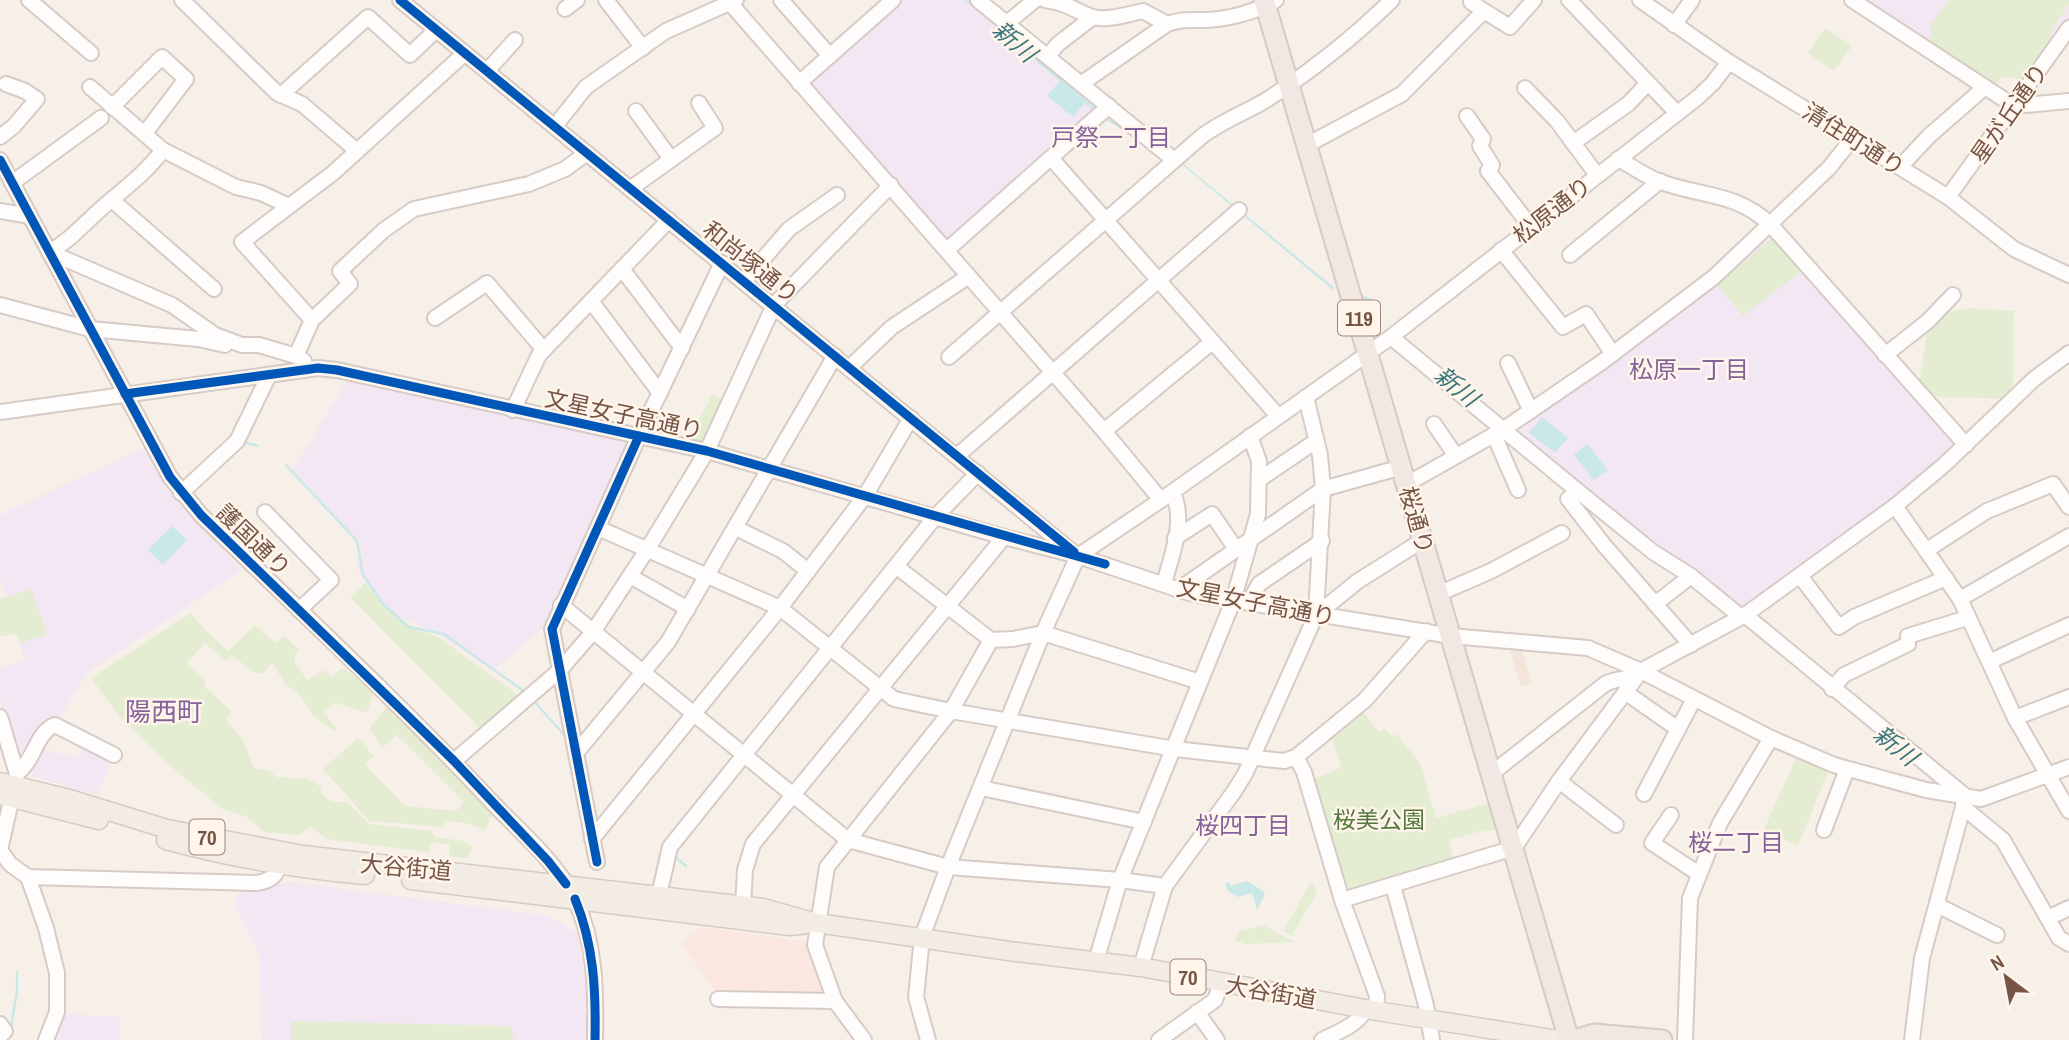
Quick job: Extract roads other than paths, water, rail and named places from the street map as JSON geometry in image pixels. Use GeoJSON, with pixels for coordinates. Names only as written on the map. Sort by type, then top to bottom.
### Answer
{"type":"FeatureCollection","features":[{"type":"Feature","properties":{"kind":"highway","name":"桜通り"},"geometry":{"type":"LineString","coordinates":[[1269,2],[1289,84],[1491,774],[1572,1040]]}},
{"type":"Feature","properties":{"kind":"highway","name":"119"},"geometry":{"type":"LineString","coordinates":[[1572,1040],[1594,1034],[1662,1040]]}},
{"type":"Feature","properties":{"kind":"main road","name":"大谷街道"},"geometry":{"type":"LineString","coordinates":[[9,787],[209,851],[383,866],[790,926],[817,923]]}},
{"type":"Feature","properties":{"kind":"main road","name":"大谷街道"},"geometry":{"type":"LineString","coordinates":[[570,892],[659,895],[743,906],[785,913],[817,923],[1141,967],[1371,1010],[1558,1040]]}},
{"type":"Feature","properties":{"kind":"street"},"geometry":{"type":"LineString","coordinates":[[29,0],[91,53]]}},
{"type":"Feature","properties":{"kind":"street"},"geometry":{"type":"LineString","coordinates":[[182,0],[281,95],[302,104],[357,151]]}},
{"type":"Feature","properties":{"kind":"street","name":"和尚塚通り"},"geometry":{"type":"LineString","coordinates":[[400,0],[1078,556]]}},
{"type":"Feature","properties":{"kind":"street"},"geometry":{"type":"LineString","coordinates":[[565,9],[577,0]]}},
{"type":"Feature","properties":{"kind":"street"},"geometry":{"type":"LineString","coordinates":[[606,0],[643,48]]}},
{"type":"Feature","properties":{"kind":"street"},"geometry":{"type":"LineString","coordinates":[[780,0],[830,56]]}},
{"type":"Feature","properties":{"kind":"street"},"geometry":{"type":"LineString","coordinates":[[800,83],[893,0]]}},
{"type":"Feature","properties":{"kind":"street"},"geometry":{"type":"LineString","coordinates":[[978,0],[1174,160]]}},
{"type":"Feature","properties":{"kind":"street"},"geometry":{"type":"LineString","coordinates":[[1007,23],[1035,0]]}},
{"type":"Feature","properties":{"kind":"street"},"geometry":{"type":"LineString","coordinates":[[1045,0],[1068,5],[1093,17],[1106,18],[1143,11],[1167,24]]}},
{"type":"Feature","properties":{"kind":"street"},"geometry":{"type":"LineString","coordinates":[[950,357],[1219,123],[1252,108],[1289,84],[1359,32],[1392,0]]}},
{"type":"Feature","properties":{"kind":"street"},"geometry":{"type":"LineString","coordinates":[[1307,145],[1402,94],[1478,5],[1510,27],[1534,0]]}},
{"type":"Feature","properties":{"kind":"street"},"geometry":{"type":"LineString","coordinates":[[1569,0],[1677,113]]}},
{"type":"Feature","properties":{"kind":"street","name":"清住町通り"},"geometry":{"type":"LineString","coordinates":[[1640,0],[1729,62],[1948,197],[2014,249],[2069,275]]}},
{"type":"Feature","properties":{"kind":"street"},"geometry":{"type":"LineString","coordinates":[[1674,25],[1692,0]]}},
{"type":"Feature","properties":{"kind":"street"},"geometry":{"type":"LineString","coordinates":[[1852,0],[2014,106],[2069,101]]}},
{"type":"Feature","properties":{"kind":"street"},"geometry":{"type":"LineString","coordinates":[[555,126],[586,87],[666,31],[733,1],[800,83],[1051,372],[1180,509],[1171,587]]}},
{"type":"Feature","properties":{"kind":"street"},"geometry":{"type":"LineString","coordinates":[[1081,84],[1167,24],[1181,19],[1222,18],[1269,2]]}},
{"type":"Feature","properties":{"kind":"street"},"geometry":{"type":"LineString","coordinates":[[1048,56],[1058,44],[1093,17]]}},
{"type":"Feature","properties":{"kind":"street"},"geometry":{"type":"LineString","coordinates":[[281,95],[368,18],[411,55],[436,30]]}},
{"type":"Feature","properties":{"kind":"street","name":"星が丘通り"},"geometry":{"type":"LineString","coordinates":[[1948,197],[2069,28]]}},
{"type":"Feature","properties":{"kind":"street"},"geometry":{"type":"LineString","coordinates":[[487,71],[515,40]]}},
{"type":"Feature","properties":{"kind":"street"},"geometry":{"type":"LineString","coordinates":[[312,320],[242,242],[357,151],[465,53]]}},
{"type":"Feature","properties":{"kind":"street"},"geometry":{"type":"LineString","coordinates":[[112,107],[162,57],[186,79],[145,133]]}},
{"type":"Feature","properties":{"kind":"street","name":"松原通り"},"geometry":{"type":"LineString","coordinates":[[1078,556],[1391,337],[1677,113],[1713,83],[1729,62]]}},
{"type":"Feature","properties":{"kind":"street"},"geometry":{"type":"LineString","coordinates":[[1573,143],[1628,104],[1648,83]]}},
{"type":"Feature","properties":{"kind":"street"},"geometry":{"type":"LineString","coordinates":[[0,137],[14,126],[37,99],[6,84]]}},
{"type":"Feature","properties":{"kind":"street"},"geometry":{"type":"LineString","coordinates":[[90,87],[163,150],[236,187],[261,193],[289,206]]}},
{"type":"Feature","properties":{"kind":"street"},"geometry":{"type":"LineString","coordinates":[[1900,167],[1929,136],[1985,87]]}},
{"type":"Feature","properties":{"kind":"street"},"geometry":{"type":"LineString","coordinates":[[1525,88],[1557,121],[1597,175]]}},
{"type":"Feature","properties":{"kind":"street"},"geometry":{"type":"LineString","coordinates":[[631,189],[715,128],[699,103]]}},
{"type":"Feature","properties":{"kind":"street"},"geometry":{"type":"LineString","coordinates":[[947,250],[1109,106]]}},
{"type":"Feature","properties":{"kind":"street"},"geometry":{"type":"LineString","coordinates":[[636,111],[671,159]]}},
{"type":"Feature","properties":{"kind":"street"},"geometry":{"type":"LineString","coordinates":[[1467,116],[1483,139],[1480,146],[1492,164],[1488,171],[1531,227]]}},
{"type":"Feature","properties":{"kind":"street"},"geometry":{"type":"LineString","coordinates":[[12,183],[101,118]]}},
{"type":"Feature","properties":{"kind":"street"},"geometry":{"type":"LineString","coordinates":[[1171,587],[1236,549],[1323,489],[1405,476],[1457,456],[1531,411],[1714,278],[1829,168],[1853,138]]}},
{"type":"Feature","properties":{"kind":"street"},"geometry":{"type":"LineString","coordinates":[[49,252],[77,234],[92,217],[153,163],[163,150]]}},
{"type":"Feature","properties":{"kind":"street"},"geometry":{"type":"LineString","coordinates":[[296,356],[312,320],[350,284],[340,271],[384,230],[407,214],[435,203],[529,184],[565,169],[587,153]]}},
{"type":"Feature","properties":{"kind":"street"},"geometry":{"type":"LineString","coordinates":[[1051,158],[1278,416]]}},
{"type":"Feature","properties":{"kind":"street"},"geometry":{"type":"LineString","coordinates":[[1618,159],[1660,181],[1723,197],[1755,210],[1966,445]]}},
{"type":"Feature","properties":{"kind":"street","name":"護国通り"},"geometry":{"type":"LineString","coordinates":[[0,160],[181,493],[454,761],[548,861],[570,892]]}},
{"type":"Feature","properties":{"kind":"street"},"geometry":{"type":"LineString","coordinates":[[1570,256],[1660,181]]}},
{"type":"Feature","properties":{"kind":"street"},"geometry":{"type":"LineString","coordinates":[[454,761],[560,670],[593,632],[648,550],[707,451],[774,305],[891,185]]}},
{"type":"Feature","properties":{"kind":"street"},"geometry":{"type":"LineString","coordinates":[[744,281],[789,229],[837,195]]}},
{"type":"Feature","properties":{"kind":"street"},"geometry":{"type":"LineString","coordinates":[[113,201],[215,289]]}},
{"type":"Feature","properties":{"kind":"street"},"geometry":{"type":"LineString","coordinates":[[957,456],[1239,210]]}},
{"type":"Feature","properties":{"kind":"street"},"geometry":{"type":"LineString","coordinates":[[0,211],[30,216]]}},
{"type":"Feature","properties":{"kind":"street"},"geometry":{"type":"LineString","coordinates":[[513,410],[539,355],[669,220]]}},
{"type":"Feature","properties":{"kind":"street"},"geometry":{"type":"LineString","coordinates":[[1501,250],[1563,327],[1586,314],[1613,354]]}},
{"type":"Feature","properties":{"kind":"street"},"geometry":{"type":"LineString","coordinates":[[49,252],[172,305],[215,335],[242,345]]}},
{"type":"Feature","properties":{"kind":"street"},"geometry":{"type":"LineString","coordinates":[[597,862],[552,629],[639,436],[722,263]]}},
{"type":"Feature","properties":{"kind":"street"},"geometry":{"type":"LineString","coordinates":[[622,269],[682,348]]}},
{"type":"Feature","properties":{"kind":"street"},"geometry":{"type":"LineString","coordinates":[[849,368],[892,327],[969,276]]}},
{"type":"Feature","properties":{"kind":"street"},"geometry":{"type":"LineString","coordinates":[[436,318],[487,283],[544,350]]}},
{"type":"Feature","properties":{"kind":"street"},"geometry":{"type":"LineString","coordinates":[[1885,355],[1927,322],[1954,295]]}},
{"type":"Feature","properties":{"kind":"street"},"geometry":{"type":"LineString","coordinates":[[591,301],[660,393]]}},
{"type":"Feature","properties":{"kind":"street"},"geometry":{"type":"LineString","coordinates":[[0,304],[90,329],[198,339],[223,345],[259,345],[296,356],[318,369]]}},
{"type":"Feature","properties":{"kind":"street"},"geometry":{"type":"LineString","coordinates":[[1391,337],[1499,432],[1653,552],[1691,576],[1742,616],[1964,801],[2003,840],[2055,915],[2059,938],[2069,944]]}},
{"type":"Feature","properties":{"kind":"street"},"geometry":{"type":"LineString","coordinates":[[1104,431],[1212,342]]}},
{"type":"Feature","properties":{"kind":"street"},"geometry":{"type":"LineString","coordinates":[[576,753],[668,642],[835,356]]}},
{"type":"Feature","properties":{"kind":"street"},"geometry":{"type":"LineString","coordinates":[[1491,774],[1605,684],[1615,679],[1630,678],[1691,645],[1742,616],[1800,576],[1895,506],[1966,445],[2021,390],[2067,357]]}},
{"type":"Feature","properties":{"kind":"street"},"geometry":{"type":"LineString","coordinates":[[1508,363],[1531,411]]}},
{"type":"Feature","properties":{"kind":"street","name":"文星女子高通り"},"geometry":{"type":"LineString","coordinates":[[0,412],[269,375],[318,369],[337,370],[707,451],[1078,556],[1171,587],[1233,601],[1451,636],[1588,648],[1641,671],[1771,738],[1847,769],[1964,801],[1981,799],[2069,767]]}},
{"type":"Feature","properties":{"kind":"street"},"geometry":{"type":"LineString","coordinates":[[181,493],[237,441],[269,375]]}},
{"type":"Feature","properties":{"kind":"street"},"geometry":{"type":"LineString","coordinates":[[1141,967],[1165,886],[1233,793],[1316,615],[1323,489],[1306,397]]}},
{"type":"Feature","properties":{"kind":"street"},"geometry":{"type":"LineString","coordinates":[[592,839],[780,608],[865,496],[911,418]]}},
{"type":"Feature","properties":{"kind":"street"},"geometry":{"type":"LineString","coordinates":[[1434,424],[1457,456]]}},
{"type":"Feature","properties":{"kind":"street"},"geometry":{"type":"LineString","coordinates":[[1499,432],[1518,490]]}},
{"type":"Feature","properties":{"kind":"street"},"geometry":{"type":"LineString","coordinates":[[1097,961],[1120,880],[1233,601],[1258,514],[1259,461],[1250,436]]}},
{"type":"Feature","properties":{"kind":"street"},"geometry":{"type":"LineString","coordinates":[[1260,480],[1316,441]]}},
{"type":"Feature","properties":{"kind":"street"},"geometry":{"type":"LineString","coordinates":[[659,895],[670,847],[936,516],[978,473]]}},
{"type":"Feature","properties":{"kind":"street"},"geometry":{"type":"LineString","coordinates":[[1927,550],[1987,512],[2053,484],[2069,507]]}},
{"type":"Feature","properties":{"kind":"street"},"geometry":{"type":"LineString","coordinates":[[1579,492],[1568,499],[1604,545],[1691,645]]}},
{"type":"Feature","properties":{"kind":"street"},"geometry":{"type":"LineString","coordinates":[[1895,506],[1960,598],[2015,718],[2069,811]]}},
{"type":"Feature","properties":{"kind":"street"},"geometry":{"type":"LineString","coordinates":[[265,512],[331,580],[299,610]]}},
{"type":"Feature","properties":{"kind":"street"},"geometry":{"type":"LineString","coordinates":[[1175,538],[1212,514],[1236,549]]}},
{"type":"Feature","properties":{"kind":"street"},"geometry":{"type":"LineString","coordinates":[[598,528],[780,608],[894,699],[1175,749],[1284,761],[1296,757],[1365,700],[1426,631]]}},
{"type":"Feature","properties":{"kind":"street"},"geometry":{"type":"LineString","coordinates":[[736,528],[783,551],[808,571]]}},
{"type":"Feature","properties":{"kind":"street"},"geometry":{"type":"LineString","coordinates":[[1438,594],[1490,571],[1562,533]]}},
{"type":"Feature","properties":{"kind":"street"},"geometry":{"type":"LineString","coordinates":[[1960,598],[2069,536]]}},
{"type":"Feature","properties":{"kind":"street"},"geometry":{"type":"LineString","coordinates":[[743,906],[745,870],[753,844],[1004,537]]}},
{"type":"Feature","properties":{"kind":"street"},"geometry":{"type":"LineString","coordinates":[[1316,615],[1358,581],[1423,540]]}},
{"type":"Feature","properties":{"kind":"street"},"geometry":{"type":"LineString","coordinates":[[1250,603],[1259,584],[1322,541]]}},
{"type":"Feature","properties":{"kind":"street"},"geometry":{"type":"LineString","coordinates":[[928,1040],[916,997],[922,937],[1043,633],[1078,556]]}},
{"type":"Feature","properties":{"kind":"street"},"geometry":{"type":"LineString","coordinates":[[897,567],[991,640],[1043,633],[1200,682]]}},
{"type":"Feature","properties":{"kind":"street"},"geometry":{"type":"LineString","coordinates":[[630,576],[688,609]]}},
{"type":"Feature","properties":{"kind":"street"},"geometry":{"type":"LineString","coordinates":[[1655,604],[1691,576]]}},
{"type":"Feature","properties":{"kind":"street"},"geometry":{"type":"LineString","coordinates":[[1800,576],[1839,627],[1854,617],[1946,578]]}},
{"type":"Feature","properties":{"kind":"street"},"geometry":{"type":"LineString","coordinates":[[561,605],[848,840],[948,867],[1165,886]]}},
{"type":"Feature","properties":{"kind":"street"},"geometry":{"type":"LineString","coordinates":[[1832,689],[1844,675],[1908,644],[1908,636],[1968,618]]}},
{"type":"Feature","properties":{"kind":"street"},"geometry":{"type":"LineString","coordinates":[[1991,661],[2069,625]]}},
{"type":"Feature","properties":{"kind":"street"},"geometry":{"type":"LineString","coordinates":[[864,1040],[835,1001],[814,945],[827,867],[951,711],[991,640]]}},
{"type":"Feature","properties":{"kind":"street"},"geometry":{"type":"LineString","coordinates":[[1342,900],[1514,848],[1559,781],[1641,671]]}},
{"type":"Feature","properties":{"kind":"street"},"geometry":{"type":"LineString","coordinates":[[1625,692],[1678,729]]}},
{"type":"Feature","properties":{"kind":"street"},"geometry":{"type":"LineString","coordinates":[[2015,718],[2069,697]]}},
{"type":"Feature","properties":{"kind":"street"},"geometry":{"type":"LineString","coordinates":[[1644,794],[1694,699]]}},
{"type":"Feature","properties":{"kind":"street"},"geometry":{"type":"LineString","coordinates":[[0,716],[9,787],[1,856],[28,877],[46,928],[57,973],[57,1012],[46,1040]]}},
{"type":"Feature","properties":{"kind":"street"},"geometry":{"type":"LineString","coordinates":[[9,787],[47,729],[55,725],[114,755]]}},
{"type":"Feature","properties":{"kind":"street"},"geometry":{"type":"LineString","coordinates":[[1685,1040],[1690,898],[1720,823],[1771,738]]}},
{"type":"Feature","properties":{"kind":"street"},"geometry":{"type":"LineString","coordinates":[[1296,757],[1304,772],[1342,900],[1377,996],[1371,1010],[1322,1040]]}},
{"type":"Feature","properties":{"kind":"street"},"geometry":{"type":"LineString","coordinates":[[1824,830],[1847,769]]}},
{"type":"Feature","properties":{"kind":"street"},"geometry":{"type":"LineString","coordinates":[[1559,781],[1616,825]]}},
{"type":"Feature","properties":{"kind":"street"},"geometry":{"type":"LineString","coordinates":[[981,788],[1144,822]]}},
{"type":"Feature","properties":{"kind":"street"},"geometry":{"type":"LineString","coordinates":[[1912,1040],[1922,958],[1964,801]]}},
{"type":"Feature","properties":{"kind":"street"},"geometry":{"type":"LineString","coordinates":[[1671,815],[1652,843],[1699,874]]}},
{"type":"Feature","properties":{"kind":"street"},"geometry":{"type":"LineString","coordinates":[[28,877],[257,883],[273,878],[282,858]]}},
{"type":"Feature","properties":{"kind":"street"},"geometry":{"type":"LineString","coordinates":[[1393,886],[1426,1005],[1432,1040]]}},
{"type":"Feature","properties":{"kind":"street"},"geometry":{"type":"LineString","coordinates":[[570,892],[585,928],[593,967],[595,1040]]}},
{"type":"Feature","properties":{"kind":"street"},"geometry":{"type":"LineString","coordinates":[[1937,905],[1997,935]]}},
{"type":"Feature","properties":{"kind":"street"},"geometry":{"type":"LineString","coordinates":[[1159,1040],[1215,1000],[1221,983]]}},
{"type":"Feature","properties":{"kind":"street"},"geometry":{"type":"LineString","coordinates":[[718,999],[835,1001]]}},
{"type":"Feature","properties":{"kind":"street"},"geometry":{"type":"LineString","coordinates":[[1198,1012],[1217,1040]]}},
{"type":"Feature","properties":{"kind":"street"},"geometry":{"type":"LineString","coordinates":[[0,1024],[5,1031],[0,1036]]}},
{"type":"Feature","properties":{"kind":"water"},"geometry":{"type":"Polygon","coordinates":[[[1060,81],[1086,102],[1073,117],[1047,96],[1060,81]]]}},
{"type":"Feature","properties":{"kind":"water"},"geometry":{"type":"Polygon","coordinates":[[[1181,162],[1335,288],[1333,290],[1181,162]]]}},
{"type":"Feature","properties":{"kind":"water"},"geometry":{"type":"Polygon","coordinates":[[[1542,417],[1568,438],[1555,453],[1529,433],[1542,417]]]}},
{"type":"Feature","properties":{"kind":"water"},"geometry":{"type":"Polygon","coordinates":[[[1587,444],[1608,470],[1594,480],[1574,455],[1587,444]]]}},
{"type":"Feature","properties":{"kind":"water"},"geometry":{"type":"Polygon","coordinates":[[[172,526],[187,540],[163,565],[148,550],[172,526]]]}},
{"type":"Feature","properties":{"kind":"water"},"geometry":{"type":"Polygon","coordinates":[[[1247,881],[1265,895],[1257,910],[1252,893],[1238,897],[1228,891],[1225,883],[1229,882],[1230,886],[1247,881]]]}},
{"type":"Feature","properties":{"kind":"waterway","name":"新川"},"geometry":{"type":"LineString","coordinates":[[967,0],[1095,110]]}},
{"type":"Feature","properties":{"kind":"waterway","name":"新川"},"geometry":{"type":"LineString","coordinates":[[1102,116],[1133,135]]}},
{"type":"Feature","properties":{"kind":"waterway","name":"新川"},"geometry":{"type":"LineString","coordinates":[[1359,295],[1372,301]]}},
{"type":"Feature","properties":{"kind":"waterway"},"geometry":{"type":"LineString","coordinates":[[244,442],[258,446]]}},
{"type":"Feature","properties":{"kind":"waterway"},"geometry":{"type":"LineString","coordinates":[[286,465],[357,541],[363,575],[384,605],[409,627],[444,634],[525,692]]}},
{"type":"Feature","properties":{"kind":"waterway"},"geometry":{"type":"LineString","coordinates":[[532,699],[567,738]]}},
{"type":"Feature","properties":{"kind":"waterway"},"geometry":{"type":"LineString","coordinates":[[673,855],[686,866]]}},
{"type":"Feature","properties":{"kind":"waterway"},"geometry":{"type":"LineString","coordinates":[[11,1027],[17,972]]}},
{"type":"Feature","properties":{"kind":"district","name":"戸祭一丁目"},"geometry":{"type":"Point","coordinates":[1111,137]}},
{"type":"Feature","properties":{"kind":"district","name":"松原一丁目"},"geometry":{"type":"Point","coordinates":[1689,369]}},
{"type":"Feature","properties":{"kind":"district","name":"陽西町"},"geometry":{"type":"Point","coordinates":[164,711]}},
{"type":"Feature","properties":{"kind":"district","name":"桜四丁目"},"geometry":{"type":"Point","coordinates":[1243,825]}},
{"type":"Feature","properties":{"kind":"district","name":"桜二丁目"},"geometry":{"type":"Point","coordinates":[1736,842]}},
{"type":"Feature","properties":{"kind":"park label","name":"桜美公園"},"geometry":{"type":"Point","coordinates":[1379,819]}}]}
